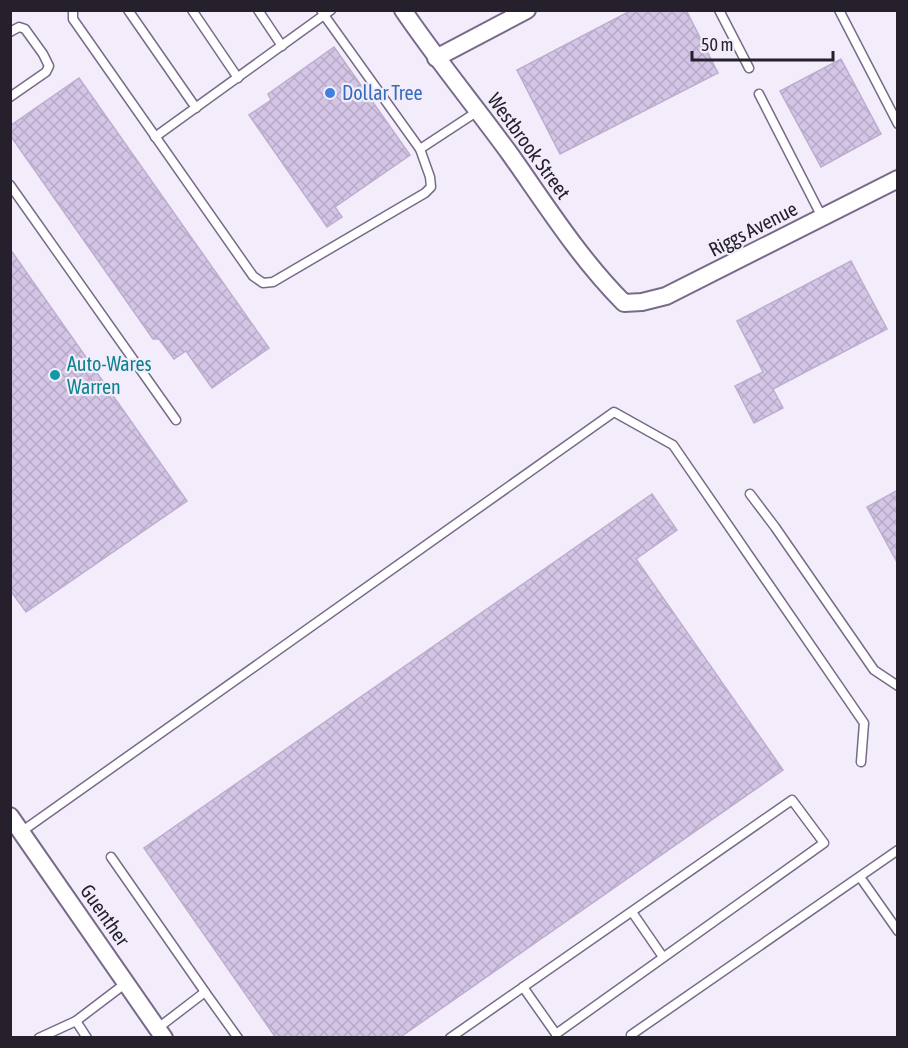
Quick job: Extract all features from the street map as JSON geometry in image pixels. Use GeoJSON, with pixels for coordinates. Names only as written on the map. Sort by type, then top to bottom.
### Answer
{"type":"FeatureCollection","features":[{"type":"Feature","properties":{"kind":"street","name":"Westbrook Street"},"geometry":{"type":"LineString","coordinates":[[404,10],[436,58],[478,111],[588,263],[624,303]]}},
{"type":"Feature","properties":{"kind":"street"},"geometry":{"type":"LineString","coordinates":[[436,58],[527,10]]}},
{"type":"Feature","properties":{"kind":"street","name":"Riggs Avenue"},"geometry":{"type":"LineString","coordinates":[[624,303],[642,302],[666,296],[897,179]]}},
{"type":"Feature","properties":{"kind":"street","name":"Guenther"},"geometry":{"type":"LineString","coordinates":[[10,816],[161,1033]]}},
{"type":"Feature","properties":{"kind":"lane"},"geometry":{"type":"LineString","coordinates":[[73,10],[74,19],[155,137],[253,276],[263,284],[273,282],[425,193],[431,187],[430,177],[420,149],[326,12],[155,137]]}},
{"type":"Feature","properties":{"kind":"lane"},"geometry":{"type":"LineString","coordinates":[[129,10],[196,108]]}},
{"type":"Feature","properties":{"kind":"lane"},"geometry":{"type":"LineString","coordinates":[[192,10],[238,78]]}},
{"type":"Feature","properties":{"kind":"lane"},"geometry":{"type":"LineString","coordinates":[[258,10],[282,46]]}},
{"type":"Feature","properties":{"kind":"lane"},"geometry":{"type":"LineString","coordinates":[[719,10],[749,68]]}},
{"type":"Feature","properties":{"kind":"lane"},"geometry":{"type":"LineString","coordinates":[[839,10],[897,124]]}},
{"type":"Feature","properties":{"kind":"lane"},"geometry":{"type":"LineString","coordinates":[[10,32],[20,27],[25,29],[44,54],[49,66],[46,72],[10,97]]}},
{"type":"Feature","properties":{"kind":"lane"},"geometry":{"type":"LineString","coordinates":[[759,94],[822,217]]}},
{"type":"Feature","properties":{"kind":"lane"},"geometry":{"type":"LineString","coordinates":[[420,149],[478,111]]}},
{"type":"Feature","properties":{"kind":"lane"},"geometry":{"type":"LineString","coordinates":[[10,185],[176,420]]}},
{"type":"Feature","properties":{"kind":"lane"},"geometry":{"type":"LineString","coordinates":[[21,832],[615,412],[673,445],[864,723],[861,762]]}},
{"type":"Feature","properties":{"kind":"lane"},"geometry":{"type":"LineString","coordinates":[[750,494],[874,670],[897,686]]}},
{"type":"Feature","properties":{"kind":"lane"},"geometry":{"type":"LineString","coordinates":[[450,1038],[523,987],[632,912],[792,800],[824,843],[556,1036],[523,987]]}},
{"type":"Feature","properties":{"kind":"lane"},"geometry":{"type":"LineString","coordinates":[[633,1038],[631,1035],[897,850]]}},
{"type":"Feature","properties":{"kind":"lane"},"geometry":{"type":"LineString","coordinates":[[111,857],[238,1038]]}},
{"type":"Feature","properties":{"kind":"lane"},"geometry":{"type":"LineString","coordinates":[[860,877],[897,930]]}},
{"type":"Feature","properties":{"kind":"lane"},"geometry":{"type":"LineString","coordinates":[[632,912],[663,957]]}},
{"type":"Feature","properties":{"kind":"lane"},"geometry":{"type":"LineString","coordinates":[[39,1038],[76,1020],[126,983]]}},
{"type":"Feature","properties":{"kind":"lane"},"geometry":{"type":"LineString","coordinates":[[161,1033],[205,992]]}},
{"type":"Feature","properties":{"kind":"lane"},"geometry":{"type":"LineString","coordinates":[[76,1020],[87,1038]]}},
{"type":"Feature","properties":{"kind":"building"},"geometry":{"type":"Polygon","coordinates":[[[632,10],[686,10],[718,73],[560,154],[517,70],[632,10]]]}},
{"type":"Feature","properties":{"kind":"building"},"geometry":{"type":"Polygon","coordinates":[[[334,47],[410,155],[335,207],[342,217],[327,227],[249,115],[271,100],[268,94],[334,47]]]}},
{"type":"Feature","properties":{"kind":"building"},"geometry":{"type":"Polygon","coordinates":[[[841,59],[881,134],[821,167],[780,91],[841,59]]]}},
{"type":"Feature","properties":{"kind":"building"},"geometry":{"type":"Polygon","coordinates":[[[79,78],[269,348],[212,388],[186,351],[174,359],[159,339],[153,339],[10,135],[10,126],[79,78]]]}},
{"type":"Feature","properties":{"kind":"building","name":"Auto-Wares Warren"},"geometry":{"type":"Polygon","coordinates":[[[10,249],[187,501],[26,612],[10,590],[10,249]]]}},
{"type":"Feature","properties":{"kind":"building"},"geometry":{"type":"Polygon","coordinates":[[[851,261],[887,329],[773,389],[783,408],[754,423],[735,386],[763,372],[737,321],[851,261]]]}},
{"type":"Feature","properties":{"kind":"building"},"geometry":{"type":"Polygon","coordinates":[[[898,490],[898,564],[867,507],[898,490]]]}},
{"type":"Feature","properties":{"kind":"building"},"geometry":{"type":"Polygon","coordinates":[[[652,494],[677,530],[636,559],[783,770],[399,1038],[276,1038],[144,848],[652,494]]]}},
{"type":"Feature","properties":{"kind":"place","name":"Dollar Tree"},"geometry":{"type":"Point","coordinates":[330,93]}},
{"type":"Feature","properties":{"kind":"place","name":"Auto-Wares Warren"},"geometry":{"type":"Point","coordinates":[55,375]}}]}
